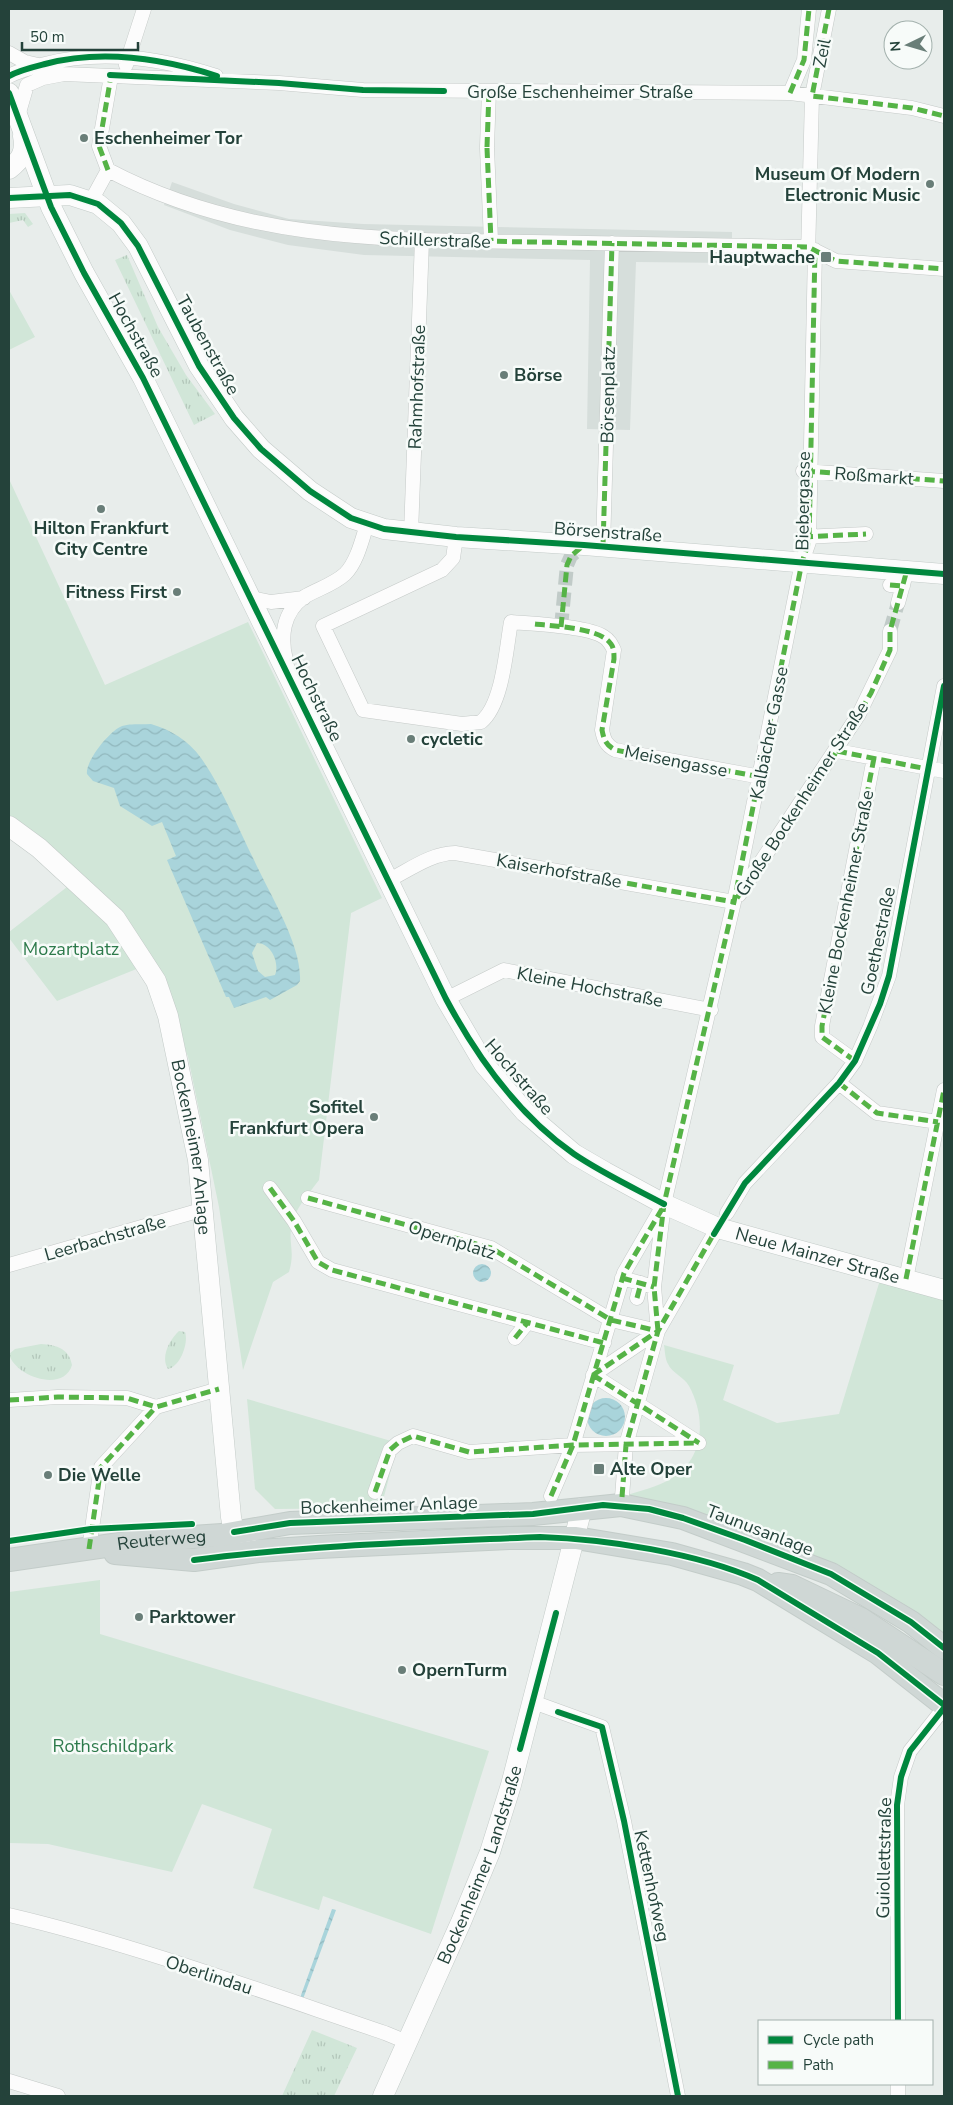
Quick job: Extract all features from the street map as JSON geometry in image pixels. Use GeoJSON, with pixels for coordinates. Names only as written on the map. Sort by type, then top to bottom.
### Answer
{"type":"FeatureCollection","features":[{"type":"Feature","properties":{"kind":"main road","name":"Hochstraße"},"geometry":{"type":"LineString","coordinates":[[9,93],[17,127],[46,196],[84,273],[143,378],[289,673],[446,999],[484,1064],[526,1112],[574,1154],[664,1204]]}},
{"type":"Feature","properties":{"kind":"main road"},"geometry":{"type":"LineString","coordinates":[[9,169],[22,157],[25,147],[17,127]]}},
{"type":"Feature","properties":{"kind":"main road","name":"Taubenstraße"},"geometry":{"type":"LineString","coordinates":[[46,196],[70,195],[91,201],[109,212],[121,223],[138,246],[199,366],[234,418],[261,449],[310,491],[352,518],[367,524],[411,533]]}},
{"type":"Feature","properties":{"kind":"main road"},"geometry":{"type":"LineString","coordinates":[[9,198],[46,196]]}},
{"type":"Feature","properties":{"kind":"main road","name":"Börsenstraße"},"geometry":{"type":"LineString","coordinates":[[411,533],[802,562],[900,580],[944,574]]}},
{"type":"Feature","properties":{"kind":"main road","name":"Bockenheimer Anlage"},"geometry":{"type":"LineString","coordinates":[[9,826],[39,848],[114,918],[156,982],[168,1016],[198,1160],[201,1210],[234,1532],[290,1523],[548,1505]]}},
{"type":"Feature","properties":{"kind":"main road","name":"Neue Mainzer Straße"},"geometry":{"type":"LineString","coordinates":[[664,1204],[718,1228],[944,1290]]}},
{"type":"Feature","properties":{"kind":"main road","name":"Taunusanlage"},"geometry":{"type":"LineString","coordinates":[[548,1505],[582,1508],[621,1505],[649,1509],[683,1518],[745,1540],[831,1574],[911,1622],[944,1647]]}},
{"type":"Feature","properties":{"kind":"main road","name":"Bockenheimer Landstraße"},"geometry":{"type":"LineString","coordinates":[[383,2096],[461,1922],[490,1852],[511,1785],[576,1538],[582,1508]]}},
{"type":"Feature","properties":{"kind":"main road"},"geometry":{"type":"LineString","coordinates":[[234,1532],[258,1551],[456,1540],[576,1538],[672,1554],[758,1580],[878,1653],[944,1706]]}},
{"type":"Feature","properties":{"kind":"main road","name":"Reuterweg"},"geometry":{"type":"LineString","coordinates":[[9,1560],[147,1540],[191,1538],[234,1532]]}},
{"type":"Feature","properties":{"kind":"main road","name":"Reuterweg"},"geometry":{"type":"LineString","coordinates":[[89,1549],[148,1557],[194,1560],[258,1551]]}},
{"type":"Feature","properties":{"kind":"main road"},"geometry":{"type":"LineString","coordinates":[[758,1580],[792,1586],[862,1619],[944,1674]]}},
{"type":"Feature","properties":{"kind":"street"},"geometry":{"type":"LineString","coordinates":[[91,201],[108,170],[99,146],[110,78],[126,65],[144,9]]}},
{"type":"Feature","properties":{"kind":"street","name":"Zeil"},"geometry":{"type":"LineString","coordinates":[[790,93],[804,60],[809,9]]}},
{"type":"Feature","properties":{"kind":"street","name":"Zeil"},"geometry":{"type":"LineString","coordinates":[[811,248],[812,96],[829,9]]}},
{"type":"Feature","properties":{"kind":"street"},"geometry":{"type":"LineString","coordinates":[[9,53],[25,62],[39,65]]}},
{"type":"Feature","properties":{"kind":"street","name":"Große Eschenheimer Straße"},"geometry":{"type":"LineString","coordinates":[[9,76],[39,65],[73,56],[128,56],[195,69],[229,80]]}},
{"type":"Feature","properties":{"kind":"street","name":"Große Eschenheimer Straße"},"geometry":{"type":"LineString","coordinates":[[17,127],[23,92],[27,85],[33,81],[64,74],[110,78],[229,80],[363,90],[790,93],[912,108],[944,116]]}},
{"type":"Feature","properties":{"kind":"street"},"geometry":{"type":"LineString","coordinates":[[489,91],[487,147],[491,241]]}},
{"type":"Feature","properties":{"kind":"street","name":"Schillerstraße"},"geometry":{"type":"LineString","coordinates":[[108,170],[166,196],[235,219],[294,230],[422,240],[811,248]]}},
{"type":"Feature","properties":{"kind":"street","name":"Rahmhofstraße"},"geometry":{"type":"LineString","coordinates":[[411,533],[422,240]]}},
{"type":"Feature","properties":{"kind":"street","name":"Börsenplatz"},"geometry":{"type":"LineString","coordinates":[[603,546],[612,243]]}},
{"type":"Feature","properties":{"kind":"street"},"geometry":{"type":"LineString","coordinates":[[811,248],[836,261],[936,270],[944,269]]}},
{"type":"Feature","properties":{"kind":"street","name":"Biebergasse"},"geometry":{"type":"LineString","coordinates":[[802,562],[806,537],[811,248]]}},
{"type":"Feature","properties":{"kind":"street","name":"Roßmarkt"},"geometry":{"type":"LineString","coordinates":[[806,471],[944,481]]}},
{"type":"Feature","properties":{"kind":"street"},"geometry":{"type":"LineString","coordinates":[[289,673],[284,651],[284,629],[289,613],[304,598],[346,573],[362,540],[367,524]]}},
{"type":"Feature","properties":{"kind":"street"},"geometry":{"type":"LineString","coordinates":[[806,537],[866,534]]}},
{"type":"Feature","properties":{"kind":"street","name":"Meisengasse"},"geometry":{"type":"LineString","coordinates":[[456,537],[452,558],[442,570],[323,626],[363,710],[462,724],[481,722],[493,708],[498,695],[511,622],[596,634],[610,642],[614,650],[602,730],[604,740],[608,746],[615,750],[761,777]]}},
{"type":"Feature","properties":{"kind":"street","name":"Kalbächer Gasse"},"geometry":{"type":"LineString","coordinates":[[734,902],[761,777],[802,562]]}},
{"type":"Feature","properties":{"kind":"street"},"geometry":{"type":"LineString","coordinates":[[898,602],[900,580]]}},
{"type":"Feature","properties":{"kind":"street"},"geometry":{"type":"LineString","coordinates":[[251,598],[271,602],[304,598]]}},
{"type":"Feature","properties":{"kind":"street","name":"Große Bockenheimer Straße"},"geometry":{"type":"LineString","coordinates":[[664,1204],[711,1010],[734,902],[837,751],[859,714],[890,650],[890,631]]}},
{"type":"Feature","properties":{"kind":"street","name":"Goethestraße"},"geometry":{"type":"LineString","coordinates":[[726,1213],[745,1183],[839,1083],[855,1061],[880,1004],[889,976],[944,686]]}},
{"type":"Feature","properties":{"kind":"street"},"geometry":{"type":"LineString","coordinates":[[837,751],[944,771]]}},
{"type":"Feature","properties":{"kind":"street","name":"Kleine Bockenheimer Straße"},"geometry":{"type":"LineString","coordinates":[[855,1061],[822,1037],[822,1026],[874,758]]}},
{"type":"Feature","properties":{"kind":"street","name":"Kaiserhofstraße"},"geometry":{"type":"LineString","coordinates":[[389,880],[446,853],[734,902]]}},
{"type":"Feature","properties":{"kind":"street","name":"Kleine Hochstraße"},"geometry":{"type":"LineString","coordinates":[[446,999],[504,970],[711,1010]]}},
{"type":"Feature","properties":{"kind":"street"},"geometry":{"type":"LineString","coordinates":[[839,1083],[877,1113],[938,1122]]}},
{"type":"Feature","properties":{"kind":"street"},"geometry":{"type":"LineString","coordinates":[[906,1279],[944,1090]]}},
{"type":"Feature","properties":{"kind":"street"},"geometry":{"type":"LineString","coordinates":[[270,1188],[294,1221],[318,1262],[332,1270],[604,1343]]}},
{"type":"Feature","properties":{"kind":"street","name":"Opernplatz"},"geometry":{"type":"LineString","coordinates":[[308,1198],[490,1248],[610,1320],[658,1331]]}},
{"type":"Feature","properties":{"kind":"street"},"geometry":{"type":"LineString","coordinates":[[548,1505],[573,1445],[622,1278],[664,1204]]}},
{"type":"Feature","properties":{"kind":"street"},"geometry":{"type":"LineString","coordinates":[[641,1293],[664,1204]]}},
{"type":"Feature","properties":{"kind":"street","name":"Leerbachstraße"},"geometry":{"type":"LineString","coordinates":[[9,1266],[201,1210]]}},
{"type":"Feature","properties":{"kind":"street"},"geometry":{"type":"LineString","coordinates":[[622,1497],[626,1445],[658,1331],[714,1234]]}},
{"type":"Feature","properties":{"kind":"street"},"geometry":{"type":"LineString","coordinates":[[622,1278],[641,1293],[658,1331]]}},
{"type":"Feature","properties":{"kind":"street"},"geometry":{"type":"LineString","coordinates":[[515,1338],[528,1322]]}},
{"type":"Feature","properties":{"kind":"street"},"geometry":{"type":"LineString","coordinates":[[594,1375],[658,1331]]}},
{"type":"Feature","properties":{"kind":"street"},"geometry":{"type":"LineString","coordinates":[[375,1492],[390,1450],[398,1443],[413,1436],[469,1452],[573,1445],[698,1443],[594,1375]]}},
{"type":"Feature","properties":{"kind":"street"},"geometry":{"type":"LineString","coordinates":[[89,1549],[101,1466],[156,1407],[219,1389]]}},
{"type":"Feature","properties":{"kind":"street"},"geometry":{"type":"LineString","coordinates":[[9,1400],[58,1396],[127,1398],[156,1407]]}},
{"type":"Feature","properties":{"kind":"street","name":"Kettenhofweg"},"geometry":{"type":"LineString","coordinates":[[533,1702],[602,1727],[631,1857],[678,2096]]}},
{"type":"Feature","properties":{"kind":"street","name":"Guiollettstraße"},"geometry":{"type":"LineString","coordinates":[[898,2020],[898,1805],[900,1787],[910,1751],[944,1706]]}},
{"type":"Feature","properties":{"kind":"street","name":"Oberlindau"},"geometry":{"type":"LineString","coordinates":[[9,1915],[63,1928],[204,1973],[407,2042]]}},
{"type":"Feature","properties":{"kind":"street"},"geometry":{"type":"LineString","coordinates":[[9,2081],[58,2096]]}},
{"type":"Feature","properties":{"kind":"shaded area"},"geometry":{"type":"Polygon","coordinates":[[[172,182],[234,204],[289,219],[363,224],[732,232],[732,263],[636,262],[630,430],[587,429],[590,260],[364,255],[288,245],[230,230],[164,205],[172,182]]]}},
{"type":"Feature","properties":{"kind":"green space"},"geometry":{"type":"Polygon","coordinates":[[[25,213],[33,224],[28,227],[23,220],[9,223],[9,214],[25,213]]]}},
{"type":"Feature","properties":{"kind":"green space"},"geometry":{"type":"Polygon","coordinates":[[[127,255],[158,327],[186,375],[215,414],[194,425],[115,260],[127,255]]]}},
{"type":"Feature","properties":{"kind":"green space"},"geometry":{"type":"Polygon","coordinates":[[[9,290],[35,337],[9,350],[9,290]]]}},
{"type":"Feature","properties":{"kind":"green space"},"geometry":{"type":"Polygon","coordinates":[[[9,479],[105,685],[248,622],[382,898],[351,913],[319,1180],[302,1202],[295,1215],[291,1228],[292,1259],[289,1272],[273,1282],[243,1370],[219,1207],[188,1057],[161,977],[9,819],[9,479]]]}},
{"type":"Feature","properties":{"kind":"green space","name":"Mozartplatz"},"geometry":{"type":"Polygon","coordinates":[[[67,887],[106,923],[139,968],[57,1001],[9,938],[9,932],[67,887]]]}},
{"type":"Feature","properties":{"kind":"green space"},"geometry":{"type":"Polygon","coordinates":[[[880,1280],[944,1297],[944,1635],[831,1574],[622,1497],[672,1478],[683,1470],[691,1460],[696,1448],[700,1423],[695,1398],[687,1383],[668,1364],[664,1345],[734,1365],[723,1400],[777,1423],[839,1414],[880,1280]]]}},
{"type":"Feature","properties":{"kind":"green space"},"geometry":{"type":"Polygon","coordinates":[[[179,1331],[185,1332],[185,1348],[176,1364],[168,1369],[165,1359],[167,1348],[179,1331]]]}},
{"type":"Feature","properties":{"kind":"green space"},"geometry":{"type":"Polygon","coordinates":[[[41,1344],[52,1345],[65,1351],[72,1365],[67,1374],[50,1380],[40,1379],[20,1369],[13,1362],[9,1354],[15,1349],[41,1344]]]}},
{"type":"Feature","properties":{"kind":"green space"},"geometry":{"type":"Polygon","coordinates":[[[247,1399],[398,1443],[381,1508],[275,1509],[255,1489],[247,1399]]]}},
{"type":"Feature","properties":{"kind":"green space","name":"Rothschildpark"},"geometry":{"type":"Polygon","coordinates":[[[100,1580],[100,1634],[489,1751],[431,1934],[323,1896],[319,1910],[253,1888],[272,1829],[202,1804],[172,1872],[48,1844],[9,1843],[9,1592],[100,1580]]]}},
{"type":"Feature","properties":{"kind":"green space"},"geometry":{"type":"Polygon","coordinates":[[[312,2030],[357,2048],[334,2096],[282,2096],[312,2030]]]}},
{"type":"Feature","properties":{"kind":"water"},"geometry":{"type":"Polygon","coordinates":[[[151,724],[179,736],[201,758],[223,795],[283,919],[296,952],[300,981],[297,985],[270,1000],[266,997],[234,1008],[229,997],[226,997],[167,860],[176,856],[162,822],[152,826],[120,806],[114,788],[93,781],[87,774],[87,769],[93,755],[115,730],[127,725],[151,724]],[[257,943],[252,953],[258,971],[265,977],[275,975],[276,965],[273,954],[262,944],[257,943]]]}},
{"type":"Feature","properties":{"kind":"water"},"geometry":{"type":"Polygon","coordinates":[[[482,1264],[488,1267],[491,1273],[488,1279],[482,1282],[476,1279],[473,1273],[476,1267],[482,1264]]]}},
{"type":"Feature","properties":{"kind":"water"},"geometry":{"type":"Polygon","coordinates":[[[606,1398],[620,1403],[625,1417],[620,1431],[606,1436],[592,1431],[587,1417],[592,1403],[606,1398]]]}},
{"type":"Feature","properties":{"kind":"water"},"geometry":{"type":"Polygon","coordinates":[[[332,1909],[336,1910],[303,1999],[300,1998],[332,1909]]]}},
{"type":"Feature","properties":{"kind":"tunnel"},"geometry":{"type":"LineString","coordinates":[[561,627],[567,565],[571,556],[584,545]]}},
{"type":"Feature","properties":{"kind":"tunnel"},"geometry":{"type":"LineString","coordinates":[[890,631],[898,603]]}},
{"type":"Feature","properties":{"kind":"marked path"},"geometry":{"type":"LineString","coordinates":[[790,93],[804,60],[809,9]]}},
{"type":"Feature","properties":{"kind":"marked path"},"geometry":{"type":"LineString","coordinates":[[829,9],[812,96],[912,108],[944,116]]}},
{"type":"Feature","properties":{"kind":"marked path"},"geometry":{"type":"LineString","coordinates":[[108,170],[99,146],[110,82]]}},
{"type":"Feature","properties":{"kind":"marked path"},"geometry":{"type":"LineString","coordinates":[[487,147],[489,91]]}},
{"type":"Feature","properties":{"kind":"marked path"},"geometry":{"type":"LineString","coordinates":[[487,148],[491,241]]}},
{"type":"Feature","properties":{"kind":"marked path"},"geometry":{"type":"LineString","coordinates":[[422,240],[808,247],[836,261],[944,269]]}},
{"type":"Feature","properties":{"kind":"marked path"},"geometry":{"type":"LineString","coordinates":[[603,546],[612,243]]}},
{"type":"Feature","properties":{"kind":"marked path"},"geometry":{"type":"LineString","coordinates":[[658,1331],[654,1287],[664,1204],[734,902],[802,562],[809,542],[815,250]]}},
{"type":"Feature","properties":{"kind":"marked path"},"geometry":{"type":"LineString","coordinates":[[805,471],[944,481]]}},
{"type":"Feature","properties":{"kind":"marked path"},"geometry":{"type":"LineString","coordinates":[[803,537],[866,534]]}},
{"type":"Feature","properties":{"kind":"marked path"},"geometry":{"type":"LineString","coordinates":[[561,627],[567,565],[571,556],[584,545]]}},
{"type":"Feature","properties":{"kind":"marked path"},"geometry":{"type":"LineString","coordinates":[[737,898],[837,751],[871,693],[890,650],[890,631],[907,570]]}},
{"type":"Feature","properties":{"kind":"marked path"},"geometry":{"type":"LineString","coordinates":[[890,585],[903,586]]}},
{"type":"Feature","properties":{"kind":"marked path"},"geometry":{"type":"LineString","coordinates":[[535,624],[587,631],[606,639],[612,646],[614,659],[602,730],[609,746],[615,750],[761,777]]}},
{"type":"Feature","properties":{"kind":"marked path"},"geometry":{"type":"LineString","coordinates":[[837,751],[927,769]]}},
{"type":"Feature","properties":{"kind":"marked path"},"geometry":{"type":"LineString","coordinates":[[855,1061],[822,1037],[822,1026],[874,758]]}},
{"type":"Feature","properties":{"kind":"marked path"},"geometry":{"type":"LineString","coordinates":[[568,873],[734,902]]}},
{"type":"Feature","properties":{"kind":"marked path"},"geometry":{"type":"LineString","coordinates":[[839,1083],[877,1113],[938,1122]]}},
{"type":"Feature","properties":{"kind":"marked path"},"geometry":{"type":"LineString","coordinates":[[906,1279],[944,1090]]}},
{"type":"Feature","properties":{"kind":"marked path"},"geometry":{"type":"LineString","coordinates":[[270,1188],[294,1221],[318,1262],[332,1270],[604,1343]]}},
{"type":"Feature","properties":{"kind":"marked path"},"geometry":{"type":"LineString","coordinates":[[308,1198],[491,1248],[611,1320],[658,1331]]}},
{"type":"Feature","properties":{"kind":"marked path"},"geometry":{"type":"LineString","coordinates":[[551,1496],[573,1445],[624,1273],[662,1209]]}},
{"type":"Feature","properties":{"kind":"marked path"},"geometry":{"type":"LineString","coordinates":[[622,1497],[626,1445],[658,1331],[716,1230]]}},
{"type":"Feature","properties":{"kind":"marked path"},"geometry":{"type":"LineString","coordinates":[[622,1278],[654,1287]]}},
{"type":"Feature","properties":{"kind":"marked path"},"geometry":{"type":"LineString","coordinates":[[637,1298],[641,1283]]}},
{"type":"Feature","properties":{"kind":"marked path"},"geometry":{"type":"LineString","coordinates":[[515,1338],[528,1322]]}},
{"type":"Feature","properties":{"kind":"marked path"},"geometry":{"type":"LineString","coordinates":[[593,1375],[658,1331]]}},
{"type":"Feature","properties":{"kind":"marked path"},"geometry":{"type":"LineString","coordinates":[[593,1375],[699,1443]]}},
{"type":"Feature","properties":{"kind":"marked path"},"geometry":{"type":"LineString","coordinates":[[9,1400],[58,1397],[127,1398],[156,1407],[219,1389]]}},
{"type":"Feature","properties":{"kind":"marked path"},"geometry":{"type":"LineString","coordinates":[[89,1549],[101,1467],[156,1407]]}},
{"type":"Feature","properties":{"kind":"marked path"},"geometry":{"type":"LineString","coordinates":[[375,1492],[390,1450],[398,1443],[413,1436],[469,1452],[573,1445],[699,1443]]}},
{"type":"Feature","properties":{"kind":"cycle path"},"geometry":{"type":"LineString","coordinates":[[9,76],[66,59],[110,56],[175,64],[217,76]]}},
{"type":"Feature","properties":{"kind":"cycle path"},"geometry":{"type":"LineString","coordinates":[[110,75],[279,83],[363,90],[444,91]]}},
{"type":"Feature","properties":{"kind":"cycle path"},"geometry":{"type":"LineString","coordinates":[[9,93],[51,207],[84,273],[143,378],[458,1021],[486,1064],[517,1104],[554,1139],[596,1168],[664,1204]]}},
{"type":"Feature","properties":{"kind":"cycle path"},"geometry":{"type":"LineString","coordinates":[[9,198],[70,195],[98,204],[121,223],[138,246],[199,366],[234,418],[261,449],[310,491],[351,518],[384,529],[456,537],[584,545],[944,574]]}},
{"type":"Feature","properties":{"kind":"cycle path"},"geometry":{"type":"LineString","coordinates":[[714,1234],[745,1183],[839,1083],[855,1061],[880,1004],[889,976],[944,686]]}},
{"type":"Feature","properties":{"kind":"cycle path"},"geometry":{"type":"LineString","coordinates":[[234,1532],[290,1523],[533,1514],[603,1505],[649,1509],[683,1518],[745,1540],[831,1574],[911,1622],[944,1648]]}},
{"type":"Feature","properties":{"kind":"cycle path"},"geometry":{"type":"LineString","coordinates":[[9,1541],[91,1529],[192,1524]]}},
{"type":"Feature","properties":{"kind":"cycle path"},"geometry":{"type":"LineString","coordinates":[[194,1560],[324,1547],[540,1537],[622,1544],[651,1549],[707,1562],[758,1580],[878,1653],[944,1705]]}},
{"type":"Feature","properties":{"kind":"cycle path"},"geometry":{"type":"LineString","coordinates":[[520,1749],[556,1613]]}},
{"type":"Feature","properties":{"kind":"cycle path"},"geometry":{"type":"LineString","coordinates":[[898,2020],[897,1805],[901,1777],[910,1751],[944,1708]]}},
{"type":"Feature","properties":{"kind":"cycle path"},"geometry":{"type":"LineString","coordinates":[[558,1712],[602,1727],[624,1821],[678,2096]]}},
{"type":"Feature","properties":{"kind":"place","name":"Eschenheimer Tor"},"geometry":{"type":"Point","coordinates":[84,138]}},
{"type":"Feature","properties":{"kind":"place","name":"Museum Of Modern Electronic Music"},"geometry":{"type":"Point","coordinates":[930,184]}},
{"type":"Feature","properties":{"kind":"place","name":"Hauptwache"},"geometry":{"type":"Point","coordinates":[826,257]}},
{"type":"Feature","properties":{"kind":"place","name":"Börse"},"geometry":{"type":"Point","coordinates":[504,375]}},
{"type":"Feature","properties":{"kind":"place","name":"Hilton Frankfurt City Centre"},"geometry":{"type":"Point","coordinates":[101,509]}},
{"type":"Feature","properties":{"kind":"place","name":"Fitness First"},"geometry":{"type":"Point","coordinates":[177,592]}},
{"type":"Feature","properties":{"kind":"place","name":"cycletic"},"geometry":{"type":"Point","coordinates":[411,739]}},
{"type":"Feature","properties":{"kind":"place","name":"Sofitel Frankfurt Opera"},"geometry":{"type":"Point","coordinates":[374,1117]}},
{"type":"Feature","properties":{"kind":"place","name":"Alte Oper"},"geometry":{"type":"Point","coordinates":[599,1469]}},
{"type":"Feature","properties":{"kind":"place","name":"Die Welle"},"geometry":{"type":"Point","coordinates":[48,1475]}},
{"type":"Feature","properties":{"kind":"place","name":"Parktower"},"geometry":{"type":"Point","coordinates":[139,1617]}},
{"type":"Feature","properties":{"kind":"place","name":"OpernTurm"},"geometry":{"type":"Point","coordinates":[402,1670]}}]}
